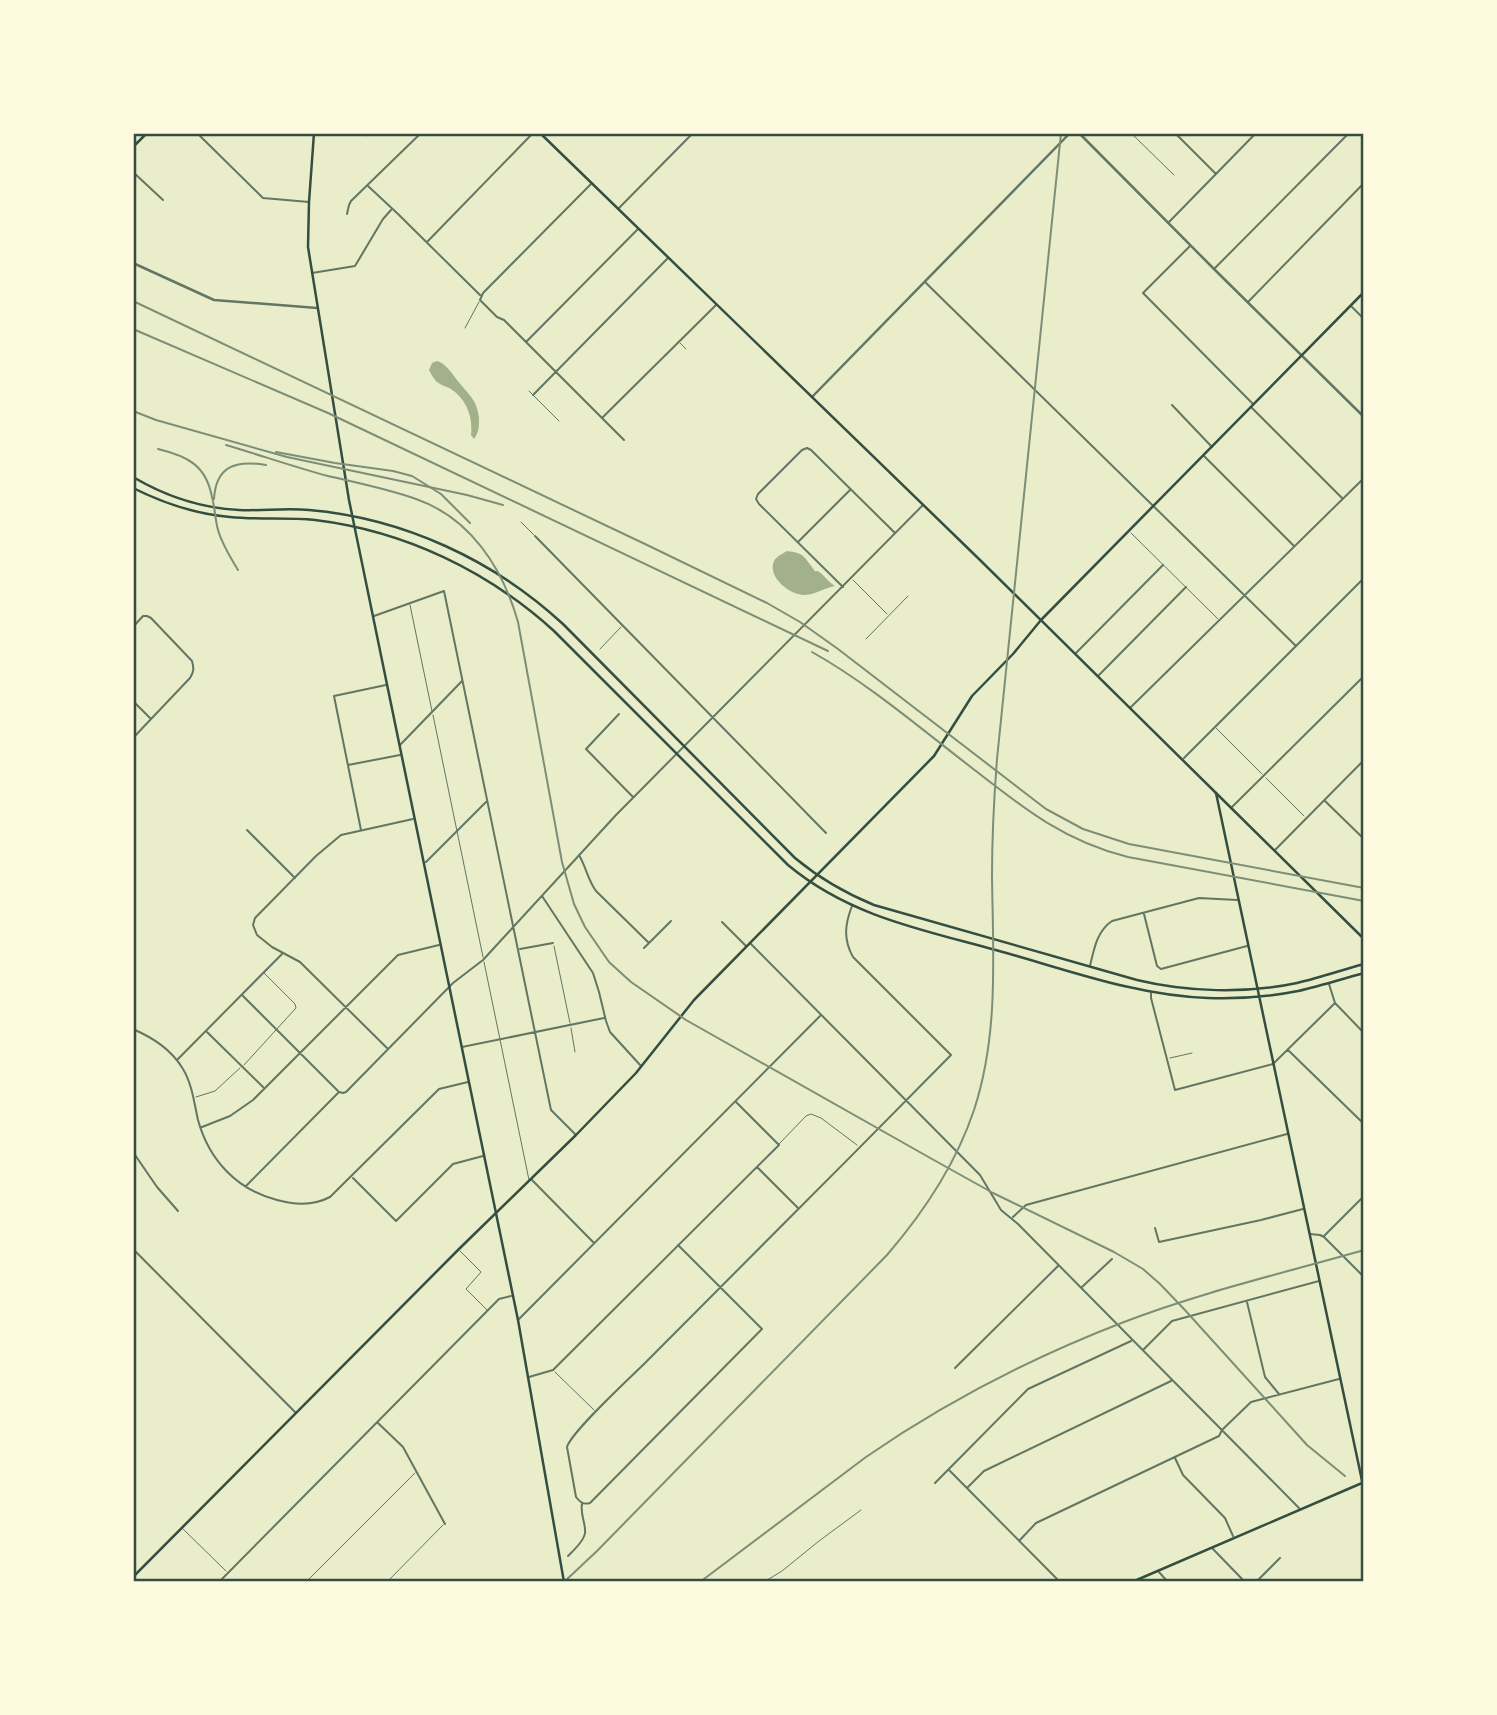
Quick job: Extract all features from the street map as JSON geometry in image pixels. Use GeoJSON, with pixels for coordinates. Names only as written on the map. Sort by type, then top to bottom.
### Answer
{"type":"FeatureCollection","features":[{"type":"Feature","properties":{"kind":"main road"},"geometry":{"type":"LineString","coordinates":[[133,147],[146,133]]}},
{"type":"Feature","properties":{"kind":"main road"},"geometry":{"type":"LineString","coordinates":[[314,133],[307,237],[349,500],[518,1320],[564,1582]]}},
{"type":"Feature","properties":{"kind":"main road"},"geometry":{"type":"LineString","coordinates":[[540,133],[1041,620],[1364,939]]}},
{"type":"Feature","properties":{"kind":"main road"},"geometry":{"type":"LineString","coordinates":[[133,1577],[642,1067],[694,1000],[937,753],[976,691],[1013,654],[1041,620],[1364,292]]}},
{"type":"Feature","properties":{"kind":"main road"},"geometry":{"type":"LineString","coordinates":[[133,477],[189,502],[247,510],[306,510],[352,517],[408,531],[458,552],[502,576],[541,605],[574,635],[778,842],[817,875],[853,896],[881,908],[1137,980],[1173,987],[1257,988],[1295,983],[1364,964]]}},
{"type":"Feature","properties":{"kind":"main road"},"geometry":{"type":"LineString","coordinates":[[133,488],[166,503],[220,516],[305,520],[354,527],[414,545],[477,574],[512,597],[548,626],[770,848],[810,882],[852,906],[877,916],[1110,982],[1151,992],[1200,998],[1259,996],[1298,990],[1364,973]]}},
{"type":"Feature","properties":{"kind":"main road"},"geometry":{"type":"LineString","coordinates":[[1216,793],[1364,1490]]}},
{"type":"Feature","properties":{"kind":"main road"},"geometry":{"type":"LineString","coordinates":[[1132,1582],[1363,1483]]}},
{"type":"Feature","properties":{"kind":"street"},"geometry":{"type":"LineString","coordinates":[[197,133],[263,198],[309,202]]}},
{"type":"Feature","properties":{"kind":"street"},"geometry":{"type":"LineString","coordinates":[[347,214],[349,205],[420,133]]}},
{"type":"Feature","properties":{"kind":"street"},"geometry":{"type":"LineString","coordinates":[[427,242],[533,133]]}},
{"type":"Feature","properties":{"kind":"street"},"geometry":{"type":"LineString","coordinates":[[619,208],[693,133]]}},
{"type":"Feature","properties":{"kind":"street"},"geometry":{"type":"LineString","coordinates":[[812,397],[1070,133]]}},
{"type":"Feature","properties":{"kind":"street"},"geometry":{"type":"LineString","coordinates":[[1079,133],[1364,416]]}},
{"type":"Feature","properties":{"kind":"street"},"geometry":{"type":"LineString","coordinates":[[1175,133],[1216,174]]}},
{"type":"Feature","properties":{"kind":"street"},"geometry":{"type":"LineString","coordinates":[[1168,223],[1256,133]]}},
{"type":"Feature","properties":{"kind":"street"},"geometry":{"type":"LineString","coordinates":[[1214,269],[1349,133]]}},
{"type":"Feature","properties":{"kind":"street"},"geometry":{"type":"LineString","coordinates":[[133,172],[163,201]]}},
{"type":"Feature","properties":{"kind":"street"},"geometry":{"type":"LineString","coordinates":[[480,298],[592,182]]}},
{"type":"Feature","properties":{"kind":"street"},"geometry":{"type":"LineString","coordinates":[[1248,302],[1364,183]]}},
{"type":"Feature","properties":{"kind":"street"},"geometry":{"type":"LineString","coordinates":[[368,186],[624,440]]}},
{"type":"Feature","properties":{"kind":"street"},"geometry":{"type":"LineString","coordinates":[[312,273],[356,265],[383,219],[392,209]]}},
{"type":"Feature","properties":{"kind":"street"},"geometry":{"type":"LineString","coordinates":[[526,342],[639,228]]}},
{"type":"Feature","properties":{"kind":"street"},"geometry":{"type":"LineString","coordinates":[[1191,246],[1143,293],[1343,499]]}},
{"type":"Feature","properties":{"kind":"street"},"geometry":{"type":"LineString","coordinates":[[533,395],[668,258]]}},
{"type":"Feature","properties":{"kind":"street"},"geometry":{"type":"LineString","coordinates":[[133,262],[214,300],[317,308]]}},
{"type":"Feature","properties":{"kind":"street"},"geometry":{"type":"LineString","coordinates":[[925,281],[1296,646]]}},
{"type":"Feature","properties":{"kind":"street"},"geometry":{"type":"LineString","coordinates":[[602,418],[716,304]]}},
{"type":"Feature","properties":{"kind":"street"},"geometry":{"type":"LineString","coordinates":[[1350,305],[1364,319]]}},
{"type":"Feature","properties":{"kind":"street"},"geometry":{"type":"LineString","coordinates":[[1172,405],[1212,447]]}},
{"type":"Feature","properties":{"kind":"street"},"geometry":{"type":"LineString","coordinates":[[843,587],[756,499],[802,450],[811,450],[896,534]]}},
{"type":"Feature","properties":{"kind":"street"},"geometry":{"type":"LineString","coordinates":[[1203,455],[1294,546]]}},
{"type":"Feature","properties":{"kind":"street"},"geometry":{"type":"LineString","coordinates":[[1130,708],[1364,478]]}},
{"type":"Feature","properties":{"kind":"street"},"geometry":{"type":"LineString","coordinates":[[798,542],[850,489]]}},
{"type":"Feature","properties":{"kind":"street"},"geometry":{"type":"LineString","coordinates":[[242,996],[339,1092],[346,1092],[450,987],[483,960],[634,797],[923,505]]}},
{"type":"Feature","properties":{"kind":"street"},"geometry":{"type":"LineString","coordinates":[[535,536],[826,833]]}},
{"type":"Feature","properties":{"kind":"street"},"geometry":{"type":"LineString","coordinates":[[1075,654],[1163,565]]}},
{"type":"Feature","properties":{"kind":"street"},"geometry":{"type":"LineString","coordinates":[[1183,760],[1364,578]]}},
{"type":"Feature","properties":{"kind":"street"},"geometry":{"type":"LineString","coordinates":[[1098,676],[1186,587]]}},
{"type":"Feature","properties":{"kind":"street"},"geometry":{"type":"LineString","coordinates":[[373,616],[444,591],[551,1110],[576,1135]]}},
{"type":"Feature","properties":{"kind":"street"},"geometry":{"type":"LineString","coordinates":[[133,627],[147,615],[192,661],[194,672],[133,738]]}},
{"type":"Feature","properties":{"kind":"street"},"geometry":{"type":"LineString","coordinates":[[1231,808],[1364,676]]}},
{"type":"Feature","properties":{"kind":"street"},"geometry":{"type":"LineString","coordinates":[[399,745],[463,680]]}},
{"type":"Feature","properties":{"kind":"street"},"geometry":{"type":"LineString","coordinates":[[361,830],[334,696],[387,685]]}},
{"type":"Feature","properties":{"kind":"street"},"geometry":{"type":"LineString","coordinates":[[133,701],[151,719]]}},
{"type":"Feature","properties":{"kind":"street"},"geometry":{"type":"LineString","coordinates":[[619,714],[586,749],[634,797]]}},
{"type":"Feature","properties":{"kind":"street"},"geometry":{"type":"LineString","coordinates":[[348,765],[401,754]]}},
{"type":"Feature","properties":{"kind":"street"},"geometry":{"type":"LineString","coordinates":[[1275,850],[1364,760]]}},
{"type":"Feature","properties":{"kind":"street"},"geometry":{"type":"LineString","coordinates":[[1324,800],[1364,839]]}},
{"type":"Feature","properties":{"kind":"street"},"geometry":{"type":"LineString","coordinates":[[424,864],[487,801]]}},
{"type":"Feature","properties":{"kind":"street"},"geometry":{"type":"LineString","coordinates":[[389,1049],[308,970],[257,935],[253,925],[255,918],[316,856],[341,835],[415,819]]}},
{"type":"Feature","properties":{"kind":"street"},"geometry":{"type":"LineString","coordinates":[[247,830],[295,878]]}},
{"type":"Feature","properties":{"kind":"street"},"geometry":{"type":"LineString","coordinates":[[579,855],[596,891],[649,943]]}},
{"type":"Feature","properties":{"kind":"street"},"geometry":{"type":"LineString","coordinates":[[542,896],[590,966],[612,1036],[642,1067]]}},
{"type":"Feature","properties":{"kind":"street"},"geometry":{"type":"LineString","coordinates":[[1090,966],[1097,939],[1112,921],[1199,898],[1238,900]]}},
{"type":"Feature","properties":{"kind":"street"},"geometry":{"type":"LineString","coordinates":[[678,1245],[720,1287],[762,1329],[590,1503],[583,1503],[576,1497],[567,1447],[569,1440],[596,1412],[720,1287],[798,1208],[951,1055],[853,957],[845,930],[852,906]]}},
{"type":"Feature","properties":{"kind":"street"},"geometry":{"type":"LineString","coordinates":[[1144,913],[1157,966],[1161,970],[1248,946]]}},
{"type":"Feature","properties":{"kind":"street"},"geometry":{"type":"LineString","coordinates":[[644,948],[671,921]]}},
{"type":"Feature","properties":{"kind":"street"},"geometry":{"type":"LineString","coordinates":[[722,922],[747,947]]}},
{"type":"Feature","properties":{"kind":"street"},"geometry":{"type":"LineString","coordinates":[[518,950],[553,943]]}},
{"type":"Feature","properties":{"kind":"street"},"geometry":{"type":"LineString","coordinates":[[750,943],[980,1175],[1001,1210],[1300,1509]]}},
{"type":"Feature","properties":{"kind":"street"},"geometry":{"type":"LineString","coordinates":[[201,1128],[237,1111],[264,1089],[398,955],[440,944]]}},
{"type":"Feature","properties":{"kind":"street"},"geometry":{"type":"LineString","coordinates":[[177,1060],[283,953]]}},
{"type":"Feature","properties":{"kind":"street"},"geometry":{"type":"LineString","coordinates":[[1329,982],[1335,1003],[1364,1032]]}},
{"type":"Feature","properties":{"kind":"street"},"geometry":{"type":"LineString","coordinates":[[1151,992],[1175,1090],[1273,1064],[1335,1003]]}},
{"type":"Feature","properties":{"kind":"street"},"geometry":{"type":"LineString","coordinates":[[518,1320],[821,1015]]}},
{"type":"Feature","properties":{"kind":"street"},"geometry":{"type":"LineString","coordinates":[[461,1047],[605,1017]]}},
{"type":"Feature","properties":{"kind":"street"},"geometry":{"type":"LineString","coordinates":[[133,1029],[159,1042],[177,1060],[189,1081],[201,1128],[222,1168],[245,1187],[271,1199],[290,1203],[308,1204],[330,1197],[439,1089],[469,1082]]}},
{"type":"Feature","properties":{"kind":"street"},"geometry":{"type":"LineString","coordinates":[[206,1031],[264,1089]]}},
{"type":"Feature","properties":{"kind":"street"},"geometry":{"type":"LineString","coordinates":[[1288,1050],[1364,1124]]}},
{"type":"Feature","properties":{"kind":"street"},"geometry":{"type":"LineString","coordinates":[[245,1187],[339,1092]]}},
{"type":"Feature","properties":{"kind":"street"},"geometry":{"type":"LineString","coordinates":[[528,1377],[553,1370],[779,1144],[736,1101]]}},
{"type":"Feature","properties":{"kind":"street"},"geometry":{"type":"LineString","coordinates":[[1011,1218],[1026,1205],[1288,1134]]}},
{"type":"Feature","properties":{"kind":"street"},"geometry":{"type":"LineString","coordinates":[[133,1152],[157,1187],[178,1211]]}},
{"type":"Feature","properties":{"kind":"street"},"geometry":{"type":"LineString","coordinates":[[352,1177],[396,1221],[453,1164],[484,1156]]}},
{"type":"Feature","properties":{"kind":"street"},"geometry":{"type":"LineString","coordinates":[[756,1167],[798,1208]]}},
{"type":"Feature","properties":{"kind":"street"},"geometry":{"type":"LineString","coordinates":[[530,1180],[595,1244]]}},
{"type":"Feature","properties":{"kind":"street"},"geometry":{"type":"LineString","coordinates":[[1324,1237],[1364,1196]]}},
{"type":"Feature","properties":{"kind":"street"},"geometry":{"type":"LineString","coordinates":[[1156,1228],[1159,1242],[1304,1209]]}},
{"type":"Feature","properties":{"kind":"street"},"geometry":{"type":"LineString","coordinates":[[1309,1234],[1324,1237],[1364,1277]]}},
{"type":"Feature","properties":{"kind":"street"},"geometry":{"type":"LineString","coordinates":[[133,1249],[296,1413]]}},
{"type":"Feature","properties":{"kind":"street"},"geometry":{"type":"LineString","coordinates":[[1081,1288],[1112,1259]]}},
{"type":"Feature","properties":{"kind":"street"},"geometry":{"type":"LineString","coordinates":[[955,1368],[1058,1265]]}},
{"type":"Feature","properties":{"kind":"street"},"geometry":{"type":"LineString","coordinates":[[1142,1350],[1172,1321],[1319,1281]]}},
{"type":"Feature","properties":{"kind":"street"},"geometry":{"type":"LineString","coordinates":[[219,1582],[499,1299],[512,1295]]}},
{"type":"Feature","properties":{"kind":"street"},"geometry":{"type":"LineString","coordinates":[[1247,1301],[1265,1377],[1280,1395]]}},
{"type":"Feature","properties":{"kind":"street"},"geometry":{"type":"LineString","coordinates":[[934,1483],[1028,1389],[1132,1341]]}},
{"type":"Feature","properties":{"kind":"street"},"geometry":{"type":"LineString","coordinates":[[1019,1541],[1036,1523],[1219,1436],[1251,1402],[1340,1378]]}},
{"type":"Feature","properties":{"kind":"street"},"geometry":{"type":"LineString","coordinates":[[967,1488],[984,1471],[1172,1381]]}},
{"type":"Feature","properties":{"kind":"street"},"geometry":{"type":"LineString","coordinates":[[378,1423],[403,1447],[445,1524]]}},
{"type":"Feature","properties":{"kind":"street"},"geometry":{"type":"LineString","coordinates":[[1174,1457],[1182,1475],[1225,1518],[1233,1537]]}},
{"type":"Feature","properties":{"kind":"street"},"geometry":{"type":"LineString","coordinates":[[948,1469],[1060,1582]]}},
{"type":"Feature","properties":{"kind":"street"},"geometry":{"type":"LineString","coordinates":[[568,1556],[585,1533],[581,1511],[583,1503]]}},
{"type":"Feature","properties":{"kind":"street"},"geometry":{"type":"LineString","coordinates":[[1211,1547],[1245,1582]]}},
{"type":"Feature","properties":{"kind":"street"},"geometry":{"type":"LineString","coordinates":[[1256,1582],[1280,1558]]}},
{"type":"Feature","properties":{"kind":"street"},"geometry":{"type":"LineString","coordinates":[[1157,1571],[1168,1582]]}},
{"type":"Feature","properties":{"kind":"lane"},"geometry":{"type":"LineString","coordinates":[[363,133],[366,136]]}},
{"type":"Feature","properties":{"kind":"lane"},"geometry":{"type":"LineString","coordinates":[[1131,133],[1174,175]]}},
{"type":"Feature","properties":{"kind":"lane"},"geometry":{"type":"LineString","coordinates":[[464,328],[480,298]]}},
{"type":"Feature","properties":{"kind":"lane"},"geometry":{"type":"LineString","coordinates":[[679,342],[686,349]]}},
{"type":"Feature","properties":{"kind":"lane"},"geometry":{"type":"LineString","coordinates":[[529,391],[559,421]]}},
{"type":"Feature","properties":{"kind":"lane"},"geometry":{"type":"LineString","coordinates":[[521,522],[535,536]]}},
{"type":"Feature","properties":{"kind":"lane"},"geometry":{"type":"LineString","coordinates":[[1129,530],[1219,620]]}},
{"type":"Feature","properties":{"kind":"lane"},"geometry":{"type":"LineString","coordinates":[[852,578],[889,615]]}},
{"type":"Feature","properties":{"kind":"lane"},"geometry":{"type":"LineString","coordinates":[[866,639],[908,596]]}},
{"type":"Feature","properties":{"kind":"lane"},"geometry":{"type":"LineString","coordinates":[[410,603],[530,1180]]}},
{"type":"Feature","properties":{"kind":"lane"},"geometry":{"type":"LineString","coordinates":[[600,649],[623,626]]}},
{"type":"Feature","properties":{"kind":"lane"},"geometry":{"type":"LineString","coordinates":[[1215,727],[1306,818]]}},
{"type":"Feature","properties":{"kind":"lane"},"geometry":{"type":"LineString","coordinates":[[553,943],[575,1052]]}},
{"type":"Feature","properties":{"kind":"lane"},"geometry":{"type":"LineString","coordinates":[[193,1098],[215,1091],[296,1009],[295,1004],[264,973]]}},
{"type":"Feature","properties":{"kind":"lane"},"geometry":{"type":"LineString","coordinates":[[1167,1059],[1192,1053]]}},
{"type":"Feature","properties":{"kind":"lane"},"geometry":{"type":"LineString","coordinates":[[779,1144],[811,1114],[821,1118],[859,1147]]}},
{"type":"Feature","properties":{"kind":"lane"},"geometry":{"type":"LineString","coordinates":[[458,1249],[481,1272],[466,1289],[488,1311]]}},
{"type":"Feature","properties":{"kind":"lane"},"geometry":{"type":"LineString","coordinates":[[553,1370],[596,1412]]}},
{"type":"Feature","properties":{"kind":"lane"},"geometry":{"type":"LineString","coordinates":[[306,1582],[417,1472]]}},
{"type":"Feature","properties":{"kind":"lane"},"geometry":{"type":"LineString","coordinates":[[764,1582],[861,1510]]}},
{"type":"Feature","properties":{"kind":"lane"},"geometry":{"type":"LineString","coordinates":[[387,1582],[445,1524]]}},
{"type":"Feature","properties":{"kind":"lane"},"geometry":{"type":"LineString","coordinates":[[182,1528],[228,1573]]}},
{"type":"Feature","properties":{"kind":"shaded area"},"geometry":{"type":"Polygon","coordinates":[[[437,361],[448,369],[474,401],[479,418],[474,439],[471,435],[470,415],[465,404],[457,393],[437,382],[429,370],[432,363],[437,361]]]}},
{"type":"Feature","properties":{"kind":"shaded area"},"geometry":{"type":"Polygon","coordinates":[[[787,551],[802,555],[815,571],[835,586],[803,595],[786,588],[776,579],[773,567],[775,559],[787,551]]]}},
{"type":"Feature","properties":{"kind":"tram line"},"geometry":{"type":"LineString","coordinates":[[226,445],[416,499],[453,519],[482,548],[503,583],[518,622],[562,862],[574,904],[585,927],[609,962],[631,982],[686,1020],[993,1193],[1143,1269],[1184,1309],[1307,1445],[1345,1476]]}},
{"type":"Feature","properties":{"kind":"tram line"},"geometry":{"type":"LineString","coordinates":[[158,449],[186,459],[205,477],[220,535],[238,570]]}},
{"type":"Feature","properties":{"kind":"tram line"},"geometry":{"type":"LineString","coordinates":[[276,452],[412,476],[441,494],[470,523]]}},
{"type":"Feature","properties":{"kind":"tram line"},"geometry":{"type":"LineString","coordinates":[[214,499],[219,479],[230,467],[246,463],[266,465]]}},
{"type":"Feature","properties":{"kind":"railway"},"geometry":{"type":"LineString","coordinates":[[564,1582],[887,1255],[938,1187],[967,1130],[974,1110],[988,1052],[991,1023],[992,847],[997,759],[1061,133]]}},
{"type":"Feature","properties":{"kind":"railway"},"geometry":{"type":"LineString","coordinates":[[133,301],[767,603],[838,649],[1046,809],[1083,829],[1129,844],[1364,888]]}},
{"type":"Feature","properties":{"kind":"railway"},"geometry":{"type":"LineString","coordinates":[[133,329],[328,413],[828,651]]}},
{"type":"Feature","properties":{"kind":"railway"},"geometry":{"type":"LineString","coordinates":[[133,411],[287,457],[503,505]]}},
{"type":"Feature","properties":{"kind":"railway"},"geometry":{"type":"LineString","coordinates":[[812,652],[874,692],[1027,810],[1084,842],[1128,857],[1364,901]]}},
{"type":"Feature","properties":{"kind":"railway"},"geometry":{"type":"LineString","coordinates":[[700,1582],[866,1457],[991,1382],[1090,1336],[1153,1311],[1364,1250]]}}]}
